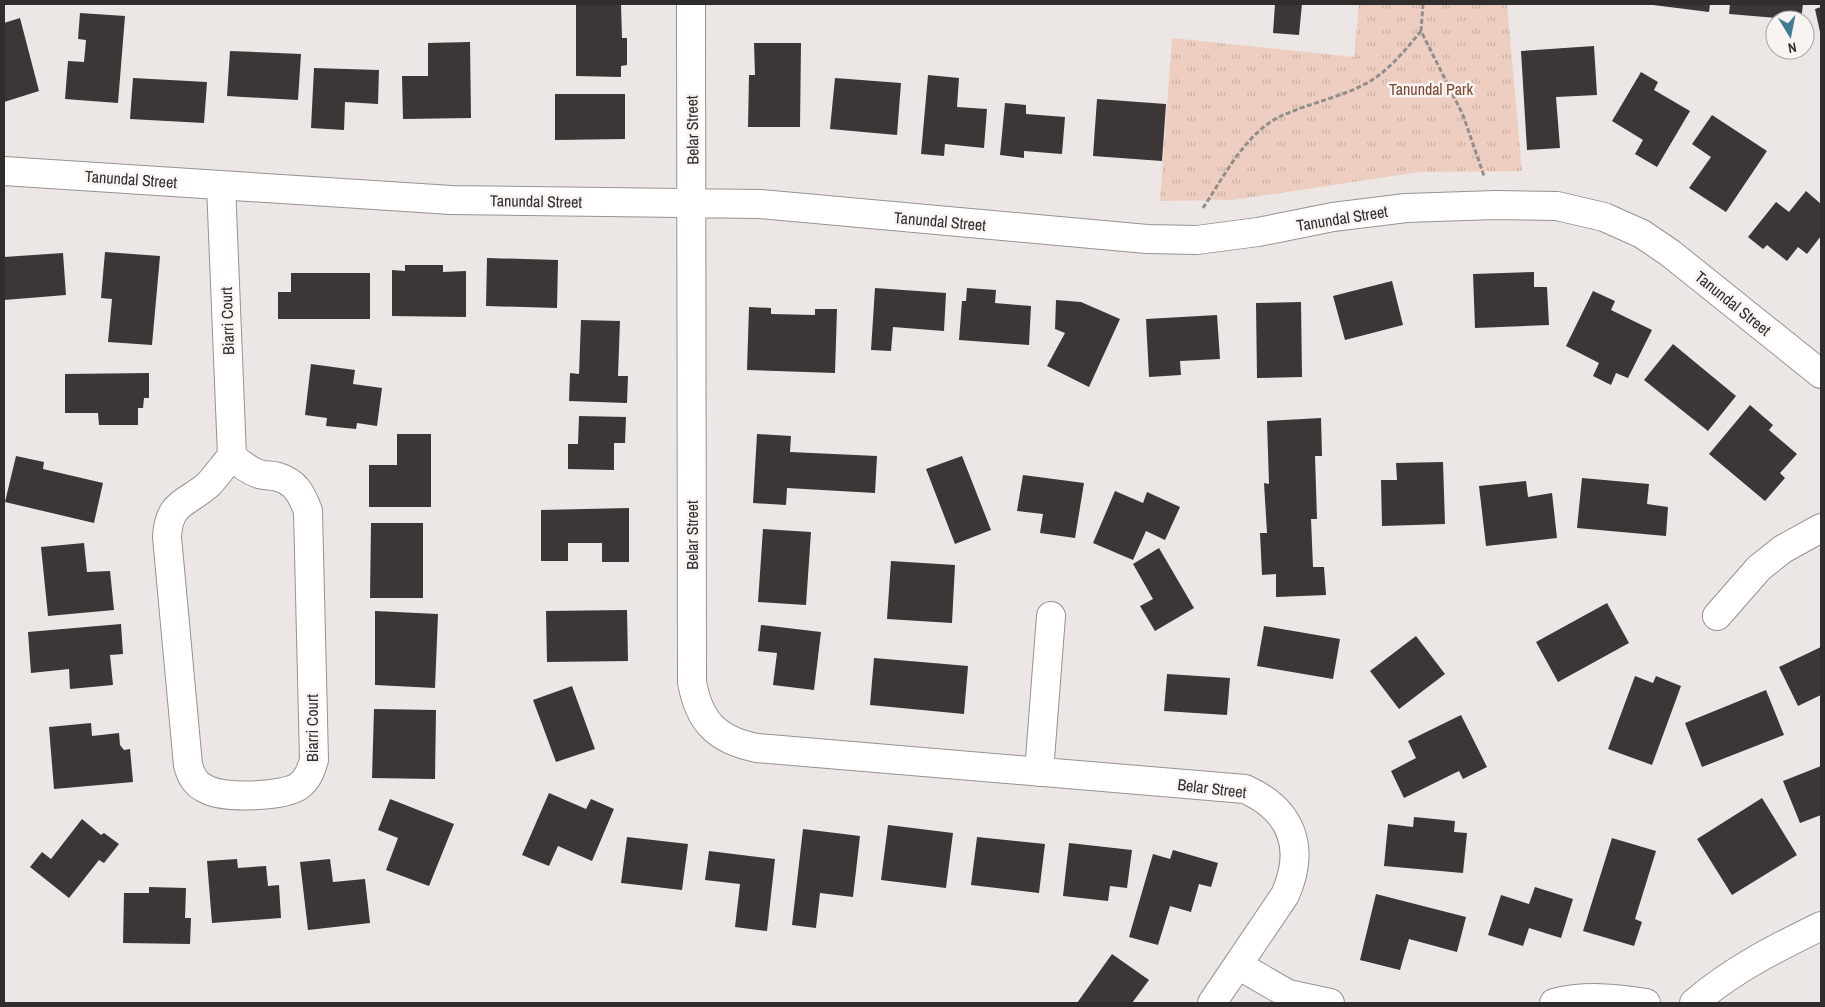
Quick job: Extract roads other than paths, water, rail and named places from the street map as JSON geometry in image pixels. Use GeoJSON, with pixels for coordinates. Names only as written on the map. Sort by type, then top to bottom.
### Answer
{"type":"FeatureCollection","features":[{"type":"Feature","properties":{"kind":"street","name":"Belar Street"},"geometry":{"type":"LineString","coordinates":[[691,4],[692,682],[695,698],[702,715],[724,737],[739,744],[757,748],[1245,789],[1263,797],[1277,809],[1287,824],[1294,842],[1296,862],[1293,877],[1285,895],[1212,1003]]}},
{"type":"Feature","properties":{"kind":"street","name":"Tanundal Street"},"geometry":{"type":"LineString","coordinates":[[4,171],[451,200],[760,204],[1147,239],[1197,240],[1258,232],[1333,217],[1406,208],[1495,205],[1557,206],[1604,217],[1642,234],[1670,253],[1821,374]]}},
{"type":"Feature","properties":{"kind":"street","name":"Biarri Court"},"geometry":{"type":"LineString","coordinates":[[221,186],[232,456],[208,484],[174,509],[168,522],[167,536],[188,766],[196,783],[218,794],[278,794],[290,791],[301,784],[311,773],[314,760],[308,511],[302,495],[294,484],[280,477],[260,474],[244,467],[232,456]]}},
{"type":"Feature","properties":{"kind":"street"},"geometry":{"type":"LineString","coordinates":[[1717,616],[1758,568],[1783,549],[1821,528]]}},
{"type":"Feature","properties":{"kind":"street"},"geometry":{"type":"LineString","coordinates":[[1039,772],[1051,616]]}},
{"type":"Feature","properties":{"kind":"street"},"geometry":{"type":"LineString","coordinates":[[1694,1003],[1744,967],[1821,926]]}},
{"type":"Feature","properties":{"kind":"street"},"geometry":{"type":"LineString","coordinates":[[1238,965],[1288,994],[1330,1003]]}},
{"type":"Feature","properties":{"kind":"street"},"geometry":{"type":"LineString","coordinates":[[1554,1003],[1587,998],[1646,1003]]}},
{"type":"Feature","properties":{"kind":"park label","name":"Tanundal Park"},"geometry":{"type":"Point","coordinates":[1431,89]}}]}
